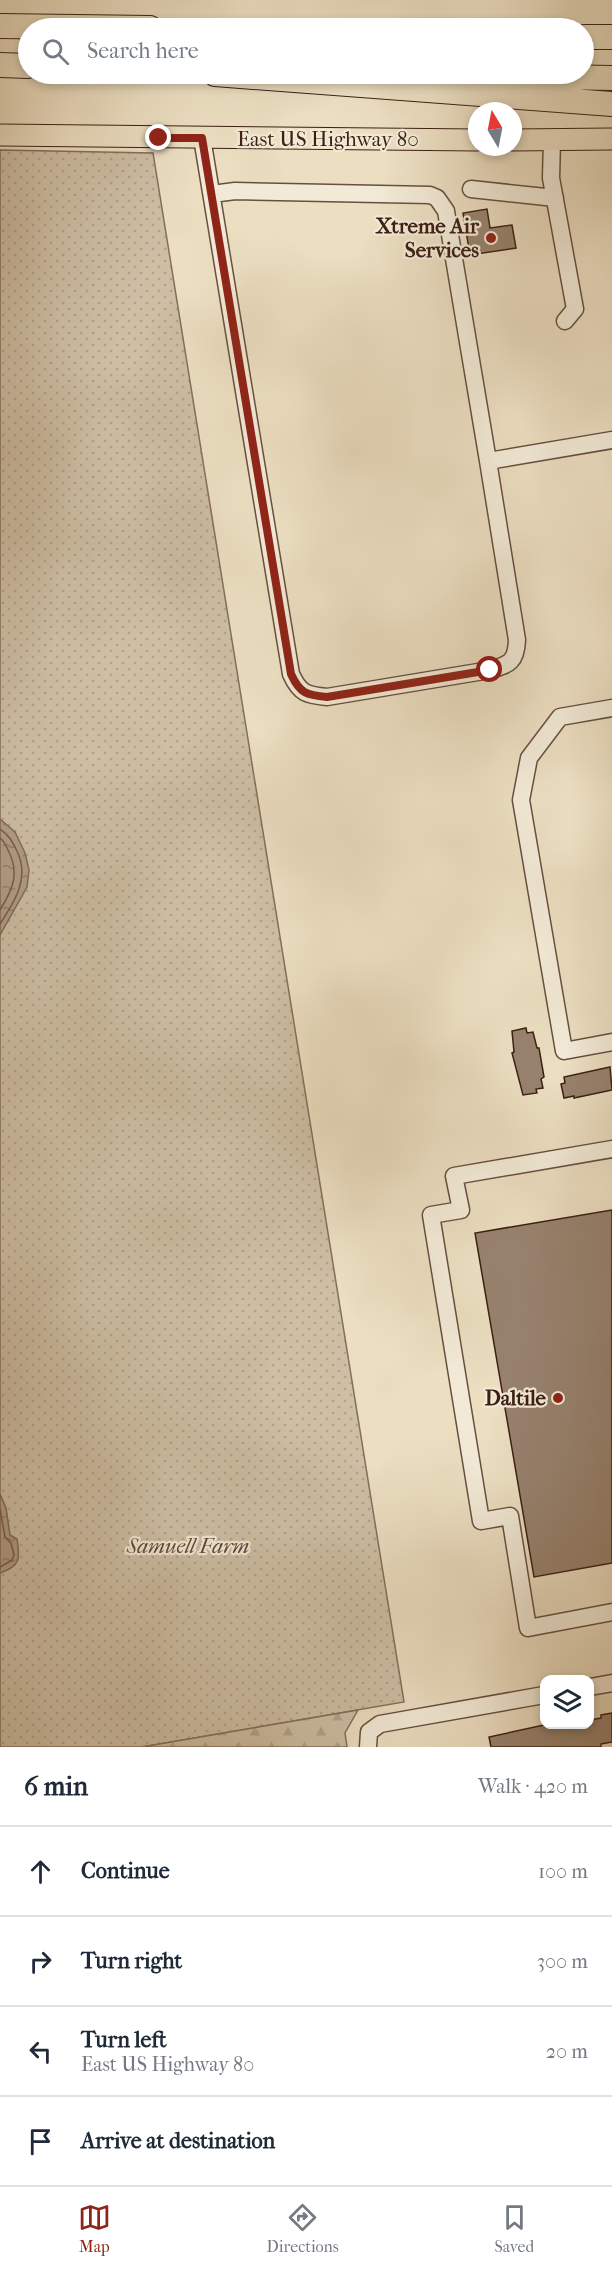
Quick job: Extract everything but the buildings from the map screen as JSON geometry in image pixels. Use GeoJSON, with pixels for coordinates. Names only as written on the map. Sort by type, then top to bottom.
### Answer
{"type":"FeatureCollection","features":[{"type":"Feature","properties":{"kind":"highway"},"geometry":{"type":"LineString","coordinates":[[0,26],[18,26]]}},
{"type":"Feature","properties":{"kind":"highway"},"geometry":{"type":"LineString","coordinates":[[594,37],[612,37]]}},
{"type":"Feature","properties":{"kind":"highway"},"geometry":{"type":"LineString","coordinates":[[0,65],[18,66]]}},
{"type":"Feature","properties":{"kind":"highway"},"geometry":{"type":"LineString","coordinates":[[594,78],[612,78]]}},
{"type":"Feature","properties":{"kind":"highway"},"geometry":{"type":"LineString","coordinates":[[343,84],[612,105]]}},
{"type":"Feature","properties":{"kind":"main road","name":"East US Highway 80"},"geometry":{"type":"LineString","coordinates":[[0,135],[468,140]]}},
{"type":"Feature","properties":{"kind":"main road"},"geometry":{"type":"LineString","coordinates":[[522,140],[612,139]]}},
{"type":"Feature","properties":{"kind":"lane"},"geometry":{"type":"LineString","coordinates":[[202,138],[291,674],[297,687],[309,695],[327,697],[490,670],[507,665],[516,655],[517,640],[446,212],[437,198],[430,195],[246,191],[212,194]]}},
{"type":"Feature","properties":{"kind":"lane"},"geometry":{"type":"LineString","coordinates":[[552,140],[551,178],[575,309],[566,321]]}},
{"type":"Feature","properties":{"kind":"lane"},"geometry":{"type":"LineString","coordinates":[[471,189],[555,198]]}},
{"type":"Feature","properties":{"kind":"lane"},"geometry":{"type":"LineString","coordinates":[[488,461],[612,440]]}},
{"type":"Feature","properties":{"kind":"lane"},"geometry":{"type":"LineString","coordinates":[[612,708],[560,717],[529,758],[521,800],[564,1051],[612,1042]]}},
{"type":"Feature","properties":{"kind":"lane"},"geometry":{"type":"LineString","coordinates":[[612,1149],[454,1176],[461,1210],[431,1215],[481,1521],[510,1516],[528,1628],[612,1612]]}},
{"type":"Feature","properties":{"kind":"lane"},"geometry":{"type":"LineString","coordinates":[[594,1686],[612,1683]]}},
{"type":"Feature","properties":{"kind":"lane"},"geometry":{"type":"LineString","coordinates":[[368,1747],[369,1732],[380,1724],[540,1696]]}},
{"type":"Feature","properties":{"kind":"green space","name":"Samuell Farm"},"geometry":{"type":"Polygon","coordinates":[[[0,150],[153,153],[404,1702],[142,1747],[0,1747],[0,150]]]}},
{"type":"Feature","properties":{"kind":"green space"},"geometry":{"type":"Polygon","coordinates":[[[358,1710],[345,1733],[347,1747],[142,1747],[358,1710]]]}},
{"type":"Feature","properties":{"kind":"water"},"geometry":{"type":"Polygon","coordinates":[[[0,819],[15,832],[25,853],[29,870],[27,887],[0,935],[0,819]]]}},
{"type":"Feature","properties":{"kind":"water"},"geometry":{"type":"Polygon","coordinates":[[[0,1494],[6,1508],[10,1535],[17,1539],[19,1551],[15,1564],[0,1573],[0,1494]]]}},
{"type":"Feature","properties":{"kind":"place","name":"Xtreme Air Services"},"geometry":{"type":"Point","coordinates":[491,238]}},
{"type":"Feature","properties":{"kind":"place","name":"Daltile"},"geometry":{"type":"Point","coordinates":[558,1398]}},
{"type":"Feature","properties":{"kind":"route"},"geometry":{"type":"LineString","coordinates":[[159,138],[202,138],[291,674],[297,687],[309,695],[327,697],[490,670]]}}]}
